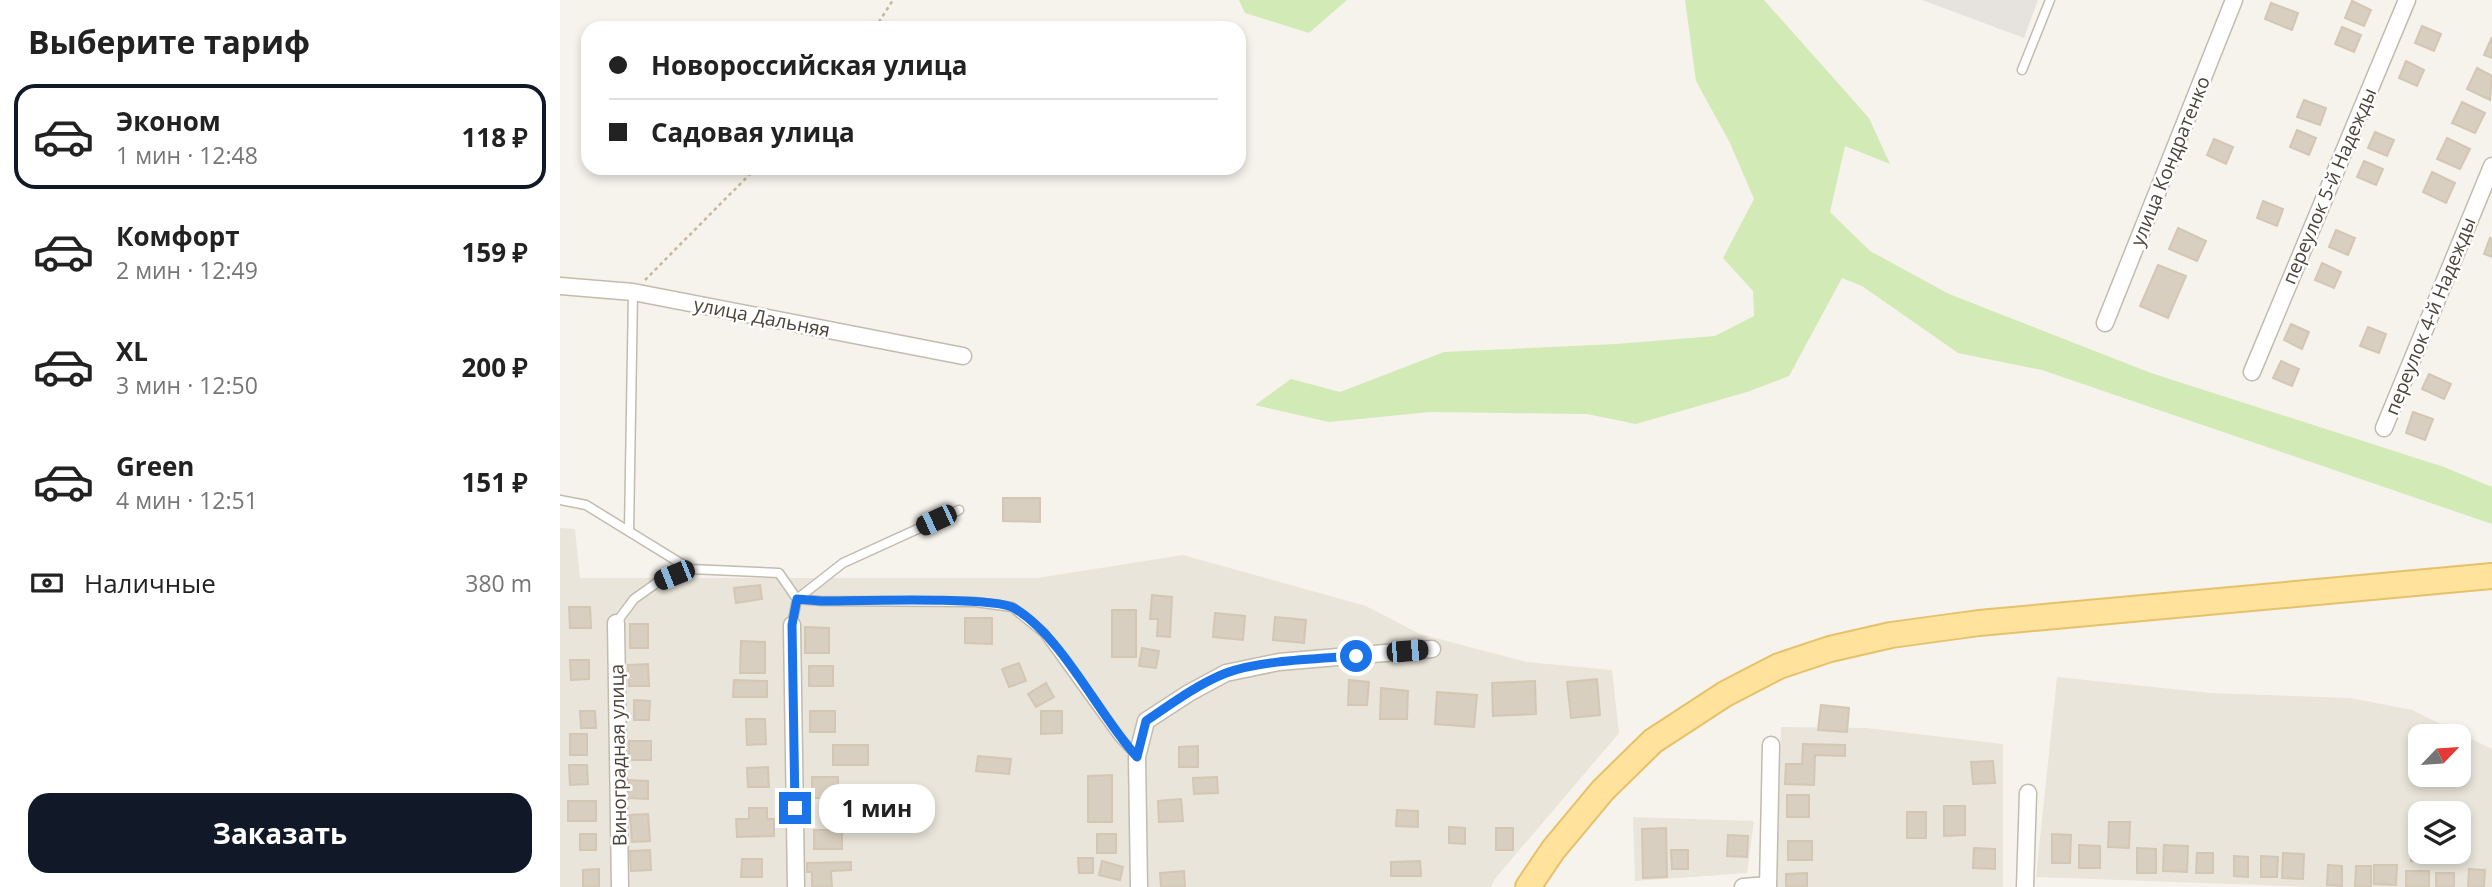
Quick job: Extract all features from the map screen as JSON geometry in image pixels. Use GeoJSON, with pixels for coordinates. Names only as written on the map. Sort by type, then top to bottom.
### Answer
{"type":"FeatureCollection","features":[{"type":"Feature","properties":{"kind":"main road"},"geometry":{"type":"LineString","coordinates":[[1528,887],[1553,850],[1603,790],[1653,741],[1725,694],[1779,666],[1830,649],[1891,635],[1979,623],[2492,576]]}},
{"type":"Feature","properties":{"kind":"street","name":"улица Кондратенко"},"geometry":{"type":"LineString","coordinates":[[2105,323],[2234,0]]}},
{"type":"Feature","properties":{"kind":"street","name":"переулок 5-й Надежды"},"geometry":{"type":"LineString","coordinates":[[2252,372],[2407,0]]}},
{"type":"Feature","properties":{"kind":"street","name":"переулок 4-й Надежды"},"geometry":{"type":"LineString","coordinates":[[2384,428],[2492,166]]}},
{"type":"Feature","properties":{"kind":"street","name":"улица Дальняя"},"geometry":{"type":"LineString","coordinates":[[560,286],[633,292],[963,356]]}},
{"type":"Feature","properties":{"kind":"street","name":"Виноградная улица"},"geometry":{"type":"LineString","coordinates":[[616,622],[620,887]]}},
{"type":"Feature","properties":{"kind":"street"},"geometry":{"type":"LineString","coordinates":[[792,625],[796,887]]}},
{"type":"Feature","properties":{"kind":"street"},"geometry":{"type":"LineString","coordinates":[[1139,887],[1137,757],[1146,721],[1226,673],[1279,662],[1432,649]]}},
{"type":"Feature","properties":{"kind":"street"},"geometry":{"type":"LineString","coordinates":[[1743,887],[1768,886],[1771,745]]}},
{"type":"Feature","properties":{"kind":"street"},"geometry":{"type":"LineString","coordinates":[[2025,887],[2028,793]]}},
{"type":"Feature","properties":{"kind":"lane"},"geometry":{"type":"LineString","coordinates":[[2022,70],[2050,0]]}},
{"type":"Feature","properties":{"kind":"lane"},"geometry":{"type":"LineString","coordinates":[[629,531],[633,292]]}},
{"type":"Feature","properties":{"kind":"lane"},"geometry":{"type":"LineString","coordinates":[[560,500],[586,505],[690,569]]}},
{"type":"Feature","properties":{"kind":"lane"},"geometry":{"type":"LineString","coordinates":[[792,625],[797,599],[843,564],[959,510]]}},
{"type":"Feature","properties":{"kind":"lane"},"geometry":{"type":"LineString","coordinates":[[616,622],[634,599],[658,582],[690,569],[779,573],[797,599]]}},
{"type":"Feature","properties":{"kind":"lane"},"geometry":{"type":"LineString","coordinates":[[797,599],[975,602],[1012,607],[1044,633],[1119,737],[1137,757]]}},
{"type":"Feature","properties":{"kind":"path"},"geometry":{"type":"LineString","coordinates":[[880,21],[893,0]]}},
{"type":"Feature","properties":{"kind":"path"},"geometry":{"type":"LineString","coordinates":[[633,292],[749,175]]}},
{"type":"Feature","properties":{"kind":"shaded area"},"geometry":{"type":"Polygon","coordinates":[[[1922,0],[2038,0],[2024,38],[1922,0]]]}},
{"type":"Feature","properties":{"kind":"shaded area"},"geometry":{"type":"Polygon","coordinates":[[[560,528],[575,529],[580,578],[1037,578],[1183,555],[1366,606],[1420,634],[1527,662],[1612,670],[1619,733],[1494,880],[1491,887],[560,887],[560,528]]]}},
{"type":"Feature","properties":{"kind":"shaded area"},"geometry":{"type":"Polygon","coordinates":[[[2057,677],[2211,693],[2350,698],[2412,710],[2441,724],[2408,724],[2408,788],[2471,788],[2471,739],[2492,749],[2492,887],[2313,887],[2036,877],[2057,677]]]}},
{"type":"Feature","properties":{"kind":"shaded area"},"geometry":{"type":"Polygon","coordinates":[[[1781,727],[1866,728],[2003,744],[2003,887],[1777,887],[1781,727]]]}},
{"type":"Feature","properties":{"kind":"shaded area"},"geometry":{"type":"Polygon","coordinates":[[[1633,817],[1754,821],[1747,873],[1635,881],[1633,817]]]}},
{"type":"Feature","properties":{"kind":"green space"},"geometry":{"type":"Polygon","coordinates":[[[1239,0],[1347,0],[1309,33],[1245,13],[1239,0]]]}},
{"type":"Feature","properties":{"kind":"green space"},"geometry":{"type":"Polygon","coordinates":[[[1685,0],[1764,0],[1869,118],[1890,164],[1845,146],[1830,212],[1870,251],[1949,294],[2151,373],[2444,467],[2492,487],[2492,524],[2042,370],[1958,353],[1862,286],[1842,278],[1789,376],[1747,392],[1636,424],[1587,414],[1430,412],[1329,422],[1255,405],[1291,379],[1340,392],[1444,352],[1616,344],[1715,336],[1754,316],[1753,291],[1723,258],[1754,199],[1730,143],[1696,81],[1685,0]]]}},
{"type":"Feature","properties":{"kind":"building"},"geometry":{"type":"Polygon","coordinates":[[[2352,1],[2371,10],[2364,26],[2345,18],[2352,1]]]}},
{"type":"Feature","properties":{"kind":"building"},"geometry":{"type":"Polygon","coordinates":[[[2271,3],[2298,13],[2292,30],[2265,19],[2271,3]]]}},
{"type":"Feature","properties":{"kind":"building"},"geometry":{"type":"Polygon","coordinates":[[[2422,26],[2441,34],[2434,51],[2415,43],[2422,26]]]}},
{"type":"Feature","properties":{"kind":"building"},"geometry":{"type":"Polygon","coordinates":[[[2342,27],[2361,35],[2354,52],[2335,44],[2342,27]]]}},
{"type":"Feature","properties":{"kind":"building"},"geometry":{"type":"Polygon","coordinates":[[[2492,37],[2492,58],[2484,55],[2492,37]]]}},
{"type":"Feature","properties":{"kind":"building"},"geometry":{"type":"Polygon","coordinates":[[[2406,61],[2424,70],[2417,86],[2399,78],[2406,61]]]}},
{"type":"Feature","properties":{"kind":"building"},"geometry":{"type":"Polygon","coordinates":[[[2477,68],[2492,76],[2490,100],[2467,89],[2477,68]]]}},
{"type":"Feature","properties":{"kind":"building"},"geometry":{"type":"Polygon","coordinates":[[[2304,100],[2326,108],[2320,125],[2297,117],[2304,100]]]}},
{"type":"Feature","properties":{"kind":"building"},"geometry":{"type":"Polygon","coordinates":[[[2462,102],[2485,113],[2475,133],[2452,123],[2462,102]]]}},
{"type":"Feature","properties":{"kind":"building"},"geometry":{"type":"Polygon","coordinates":[[[2297,130],[2316,138],[2309,155],[2290,147],[2297,130]]]}},
{"type":"Feature","properties":{"kind":"building"},"geometry":{"type":"Polygon","coordinates":[[[2375,132],[2394,140],[2387,156],[2368,148],[2375,132]]]}},
{"type":"Feature","properties":{"kind":"building"},"geometry":{"type":"Polygon","coordinates":[[[2447,138],[2470,149],[2460,169],[2437,159],[2447,138]]]}},
{"type":"Feature","properties":{"kind":"building"},"geometry":{"type":"Polygon","coordinates":[[[2214,139],[2233,147],[2226,164],[2207,155],[2214,139]]]}},
{"type":"Feature","properties":{"kind":"building"},"geometry":{"type":"Polygon","coordinates":[[[2364,161],[2383,169],[2376,185],[2357,177],[2364,161]]]}},
{"type":"Feature","properties":{"kind":"building"},"geometry":{"type":"Polygon","coordinates":[[[2432,172],[2455,183],[2446,203],[2423,192],[2432,172]]]}},
{"type":"Feature","properties":{"kind":"building"},"geometry":{"type":"Polygon","coordinates":[[[2263,201],[2283,209],[2277,226],[2257,218],[2263,201]]]}},
{"type":"Feature","properties":{"kind":"building"},"geometry":{"type":"Polygon","coordinates":[[[2178,228],[2206,241],[2197,261],[2169,249],[2178,228]]]}},
{"type":"Feature","properties":{"kind":"building"},"geometry":{"type":"Polygon","coordinates":[[[2336,230],[2355,238],[2348,255],[2329,247],[2336,230]]]}},
{"type":"Feature","properties":{"kind":"building"},"geometry":{"type":"Polygon","coordinates":[[[2490,238],[2492,239],[2492,257],[2484,254],[2490,238]]]}},
{"type":"Feature","properties":{"kind":"building"},"geometry":{"type":"Polygon","coordinates":[[[2322,263],[2341,272],[2334,288],[2315,280],[2322,263]]]}},
{"type":"Feature","properties":{"kind":"building"},"geometry":{"type":"Polygon","coordinates":[[[2158,265],[2186,276],[2168,318],[2140,306],[2158,265]]]}},
{"type":"Feature","properties":{"kind":"building"},"geometry":{"type":"Polygon","coordinates":[[[2291,324],[2309,332],[2302,349],[2284,340],[2291,324]]]}},
{"type":"Feature","properties":{"kind":"building"},"geometry":{"type":"Polygon","coordinates":[[[2368,327],[2386,334],[2379,353],[2360,346],[2368,327]]]}},
{"type":"Feature","properties":{"kind":"building"},"geometry":{"type":"Polygon","coordinates":[[[2281,361],[2299,369],[2292,386],[2273,378],[2281,361]]]}},
{"type":"Feature","properties":{"kind":"building"},"geometry":{"type":"Polygon","coordinates":[[[2429,374],[2451,384],[2444,399],[2422,389],[2429,374]]]}},
{"type":"Feature","properties":{"kind":"building"},"geometry":{"type":"Polygon","coordinates":[[[2413,412],[2433,419],[2425,440],[2406,433],[2413,412]]]}},
{"type":"Feature","properties":{"kind":"building"},"geometry":{"type":"Polygon","coordinates":[[[1003,498],[1040,498],[1040,522],[1003,521],[1003,498]]]}},
{"type":"Feature","properties":{"kind":"building"},"geometry":{"type":"Polygon","coordinates":[[[760,585],[762,599],[736,603],[734,588],[760,585]]]}},
{"type":"Feature","properties":{"kind":"building"},"geometry":{"type":"Polygon","coordinates":[[[1152,595],[1172,597],[1170,637],[1157,636],[1158,619],[1150,619],[1152,595]]]}},
{"type":"Feature","properties":{"kind":"building"},"geometry":{"type":"Polygon","coordinates":[[[569,607],[590,607],[591,628],[570,628],[569,607]]]}},
{"type":"Feature","properties":{"kind":"building"},"geometry":{"type":"Polygon","coordinates":[[[1112,610],[1136,610],[1136,657],[1112,657],[1112,610]]]}},
{"type":"Feature","properties":{"kind":"building"},"geometry":{"type":"Polygon","coordinates":[[[1215,613],[1245,616],[1243,640],[1213,637],[1215,613]]]}},
{"type":"Feature","properties":{"kind":"building"},"geometry":{"type":"Polygon","coordinates":[[[1275,617],[1306,620],[1304,643],[1273,640],[1275,617]]]}},
{"type":"Feature","properties":{"kind":"building"},"geometry":{"type":"Polygon","coordinates":[[[965,618],[992,618],[992,644],[965,643],[965,618]]]}},
{"type":"Feature","properties":{"kind":"building"},"geometry":{"type":"Polygon","coordinates":[[[630,624],[648,624],[648,648],[630,648],[630,624]]]}},
{"type":"Feature","properties":{"kind":"building"},"geometry":{"type":"Polygon","coordinates":[[[805,627],[829,628],[829,653],[805,653],[805,627]]]}},
{"type":"Feature","properties":{"kind":"building"},"geometry":{"type":"Polygon","coordinates":[[[741,641],[765,642],[765,673],[740,673],[741,641]]]}},
{"type":"Feature","properties":{"kind":"building"},"geometry":{"type":"Polygon","coordinates":[[[1142,648],[1159,651],[1156,668],[1139,666],[1142,648]]]}},
{"type":"Feature","properties":{"kind":"building"},"geometry":{"type":"Polygon","coordinates":[[[570,660],[589,660],[589,679],[571,680],[570,660]]]}},
{"type":"Feature","properties":{"kind":"building"},"geometry":{"type":"Polygon","coordinates":[[[1019,663],[1026,681],[1009,687],[1002,669],[1019,663]]]}},
{"type":"Feature","properties":{"kind":"building"},"geometry":{"type":"Polygon","coordinates":[[[648,664],[649,686],[629,686],[628,665],[648,664]]]}},
{"type":"Feature","properties":{"kind":"building"},"geometry":{"type":"Polygon","coordinates":[[[809,666],[833,666],[833,686],[809,686],[809,666]]]}},
{"type":"Feature","properties":{"kind":"building"},"geometry":{"type":"Polygon","coordinates":[[[1597,679],[1600,715],[1571,718],[1567,682],[1597,679]]]}},
{"type":"Feature","properties":{"kind":"building"},"geometry":{"type":"Polygon","coordinates":[[[734,680],[767,681],[767,697],[733,697],[734,680]]]}},
{"type":"Feature","properties":{"kind":"building"},"geometry":{"type":"Polygon","coordinates":[[[1349,680],[1369,682],[1367,705],[1348,705],[1349,680]]]}},
{"type":"Feature","properties":{"kind":"building"},"geometry":{"type":"Polygon","coordinates":[[[1535,681],[1536,714],[1493,716],[1492,683],[1535,681]]]}},
{"type":"Feature","properties":{"kind":"building"},"geometry":{"type":"Polygon","coordinates":[[[1046,683],[1054,697],[1036,707],[1028,694],[1046,683]]]}},
{"type":"Feature","properties":{"kind":"building"},"geometry":{"type":"Polygon","coordinates":[[[1381,688],[1408,691],[1407,719],[1380,719],[1381,688]]]}},
{"type":"Feature","properties":{"kind":"building"},"geometry":{"type":"Polygon","coordinates":[[[1437,692],[1477,695],[1474,727],[1435,724],[1437,692]]]}},
{"type":"Feature","properties":{"kind":"building"},"geometry":{"type":"Polygon","coordinates":[[[634,700],[650,701],[649,720],[634,720],[634,700]]]}},
{"type":"Feature","properties":{"kind":"building"},"geometry":{"type":"Polygon","coordinates":[[[1821,705],[1849,708],[1847,732],[1818,730],[1821,705]]]}},
{"type":"Feature","properties":{"kind":"building"},"geometry":{"type":"Polygon","coordinates":[[[580,711],[595,711],[596,728],[581,728],[580,711]]]}},
{"type":"Feature","properties":{"kind":"building"},"geometry":{"type":"Polygon","coordinates":[[[810,711],[835,711],[835,732],[810,732],[810,711]]]}},
{"type":"Feature","properties":{"kind":"building"},"geometry":{"type":"Polygon","coordinates":[[[1041,711],[1062,711],[1062,733],[1041,734],[1041,711]]]}},
{"type":"Feature","properties":{"kind":"building"},"geometry":{"type":"Polygon","coordinates":[[[746,719],[765,719],[766,744],[747,745],[746,719]]]}},
{"type":"Feature","properties":{"kind":"building"},"geometry":{"type":"Polygon","coordinates":[[[570,734],[587,734],[587,755],[570,755],[570,734]]]}},
{"type":"Feature","properties":{"kind":"building"},"geometry":{"type":"Polygon","coordinates":[[[629,741],[651,741],[651,760],[629,760],[629,741]]]}},
{"type":"Feature","properties":{"kind":"building"},"geometry":{"type":"Polygon","coordinates":[[[1803,744],[1845,745],[1845,756],[1815,755],[1814,785],[1785,784],[1786,764],[1802,764],[1803,744]]]}},
{"type":"Feature","properties":{"kind":"building"},"geometry":{"type":"Polygon","coordinates":[[[833,745],[868,745],[868,765],[833,765],[833,745]]]}},
{"type":"Feature","properties":{"kind":"building"},"geometry":{"type":"Polygon","coordinates":[[[1198,746],[1198,767],[1179,767],[1179,747],[1198,746]]]}},
{"type":"Feature","properties":{"kind":"building"},"geometry":{"type":"Polygon","coordinates":[[[978,756],[1011,759],[1009,774],[976,771],[978,756]]]}},
{"type":"Feature","properties":{"kind":"building"},"geometry":{"type":"Polygon","coordinates":[[[1993,761],[1995,783],[1973,784],[1971,762],[1993,761]]]}},
{"type":"Feature","properties":{"kind":"building"},"geometry":{"type":"Polygon","coordinates":[[[569,765],[587,765],[588,784],[570,785],[569,765]]]}},
{"type":"Feature","properties":{"kind":"building"},"geometry":{"type":"Polygon","coordinates":[[[768,767],[769,787],[748,787],[747,768],[768,767]]]}},
{"type":"Feature","properties":{"kind":"building"},"geometry":{"type":"Polygon","coordinates":[[[1112,775],[1112,822],[1088,822],[1088,776],[1112,775]]]}},
{"type":"Feature","properties":{"kind":"building"},"geometry":{"type":"Polygon","coordinates":[[[812,777],[838,777],[838,798],[812,798],[812,777]]]}},
{"type":"Feature","properties":{"kind":"building"},"geometry":{"type":"Polygon","coordinates":[[[1217,777],[1218,793],[1194,794],[1193,778],[1217,777]]]}},
{"type":"Feature","properties":{"kind":"building"},"geometry":{"type":"Polygon","coordinates":[[[628,780],[648,781],[648,799],[628,798],[628,780]]]}},
{"type":"Feature","properties":{"kind":"building"},"geometry":{"type":"Polygon","coordinates":[[[1787,795],[1809,795],[1809,817],[1787,817],[1787,795]]]}},
{"type":"Feature","properties":{"kind":"building"},"geometry":{"type":"Polygon","coordinates":[[[1181,799],[1183,821],[1159,822],[1158,801],[1181,799]]]}},
{"type":"Feature","properties":{"kind":"building"},"geometry":{"type":"Polygon","coordinates":[[[568,801],[596,801],[596,821],[568,821],[568,801]]]}},
{"type":"Feature","properties":{"kind":"building"},"geometry":{"type":"Polygon","coordinates":[[[1944,806],[1965,806],[1965,835],[1944,836],[1944,806]]]}},
{"type":"Feature","properties":{"kind":"building"},"geometry":{"type":"Polygon","coordinates":[[[749,808],[767,808],[767,819],[774,819],[774,836],[737,837],[736,819],[749,819],[749,808]]]}},
{"type":"Feature","properties":{"kind":"building"},"geometry":{"type":"Polygon","coordinates":[[[1397,810],[1418,811],[1418,827],[1396,826],[1397,810]]]}},
{"type":"Feature","properties":{"kind":"building"},"geometry":{"type":"Polygon","coordinates":[[[1907,812],[1926,812],[1926,838],[1907,838],[1907,812]]]}},
{"type":"Feature","properties":{"kind":"building"},"geometry":{"type":"Polygon","coordinates":[[[648,814],[650,841],[632,842],[630,815],[648,814]]]}},
{"type":"Feature","properties":{"kind":"building"},"geometry":{"type":"Polygon","coordinates":[[[2109,822],[2130,822],[2129,848],[2108,847],[2109,822]]]}},
{"type":"Feature","properties":{"kind":"building"},"geometry":{"type":"Polygon","coordinates":[[[1449,827],[1465,828],[1465,844],[1449,843],[1449,827]]]}},
{"type":"Feature","properties":{"kind":"building"},"geometry":{"type":"Polygon","coordinates":[[[1496,828],[1513,828],[1513,850],[1496,850],[1496,828]]]}},
{"type":"Feature","properties":{"kind":"building"},"geometry":{"type":"Polygon","coordinates":[[[1666,828],[1667,877],[1643,878],[1642,829],[1666,828]]]}},
{"type":"Feature","properties":{"kind":"building"},"geometry":{"type":"Polygon","coordinates":[[[814,830],[842,830],[842,849],[814,849],[814,830]]]}},
{"type":"Feature","properties":{"kind":"building"},"geometry":{"type":"Polygon","coordinates":[[[580,834],[596,834],[596,850],[580,850],[580,834]]]}},
{"type":"Feature","properties":{"kind":"building"},"geometry":{"type":"Polygon","coordinates":[[[1097,834],[1116,834],[1116,853],[1097,853],[1097,834]]]}},
{"type":"Feature","properties":{"kind":"building"},"geometry":{"type":"Polygon","coordinates":[[[2052,834],[2071,835],[2070,863],[2052,863],[2052,834]]]}},
{"type":"Feature","properties":{"kind":"building"},"geometry":{"type":"Polygon","coordinates":[[[1728,835],[1748,836],[1747,857],[1727,856],[1728,835]]]}},
{"type":"Feature","properties":{"kind":"building"},"geometry":{"type":"Polygon","coordinates":[[[1788,841],[1812,841],[1812,860],[1788,860],[1788,841]]]}},
{"type":"Feature","properties":{"kind":"building"},"geometry":{"type":"Polygon","coordinates":[[[2079,845],[2100,846],[2100,868],[2079,868],[2079,845]]]}},
{"type":"Feature","properties":{"kind":"building"},"geometry":{"type":"Polygon","coordinates":[[[2164,845],[2188,846],[2187,872],[2163,871],[2164,845]]]}},
{"type":"Feature","properties":{"kind":"building"},"geometry":{"type":"Polygon","coordinates":[[[1974,848],[1995,849],[1995,869],[1973,868],[1974,848]]]}},
{"type":"Feature","properties":{"kind":"building"},"geometry":{"type":"Polygon","coordinates":[[[2137,848],[2156,849],[2156,873],[2137,873],[2137,848]]]}},
{"type":"Feature","properties":{"kind":"building"},"geometry":{"type":"Polygon","coordinates":[[[650,850],[651,870],[631,871],[630,851],[650,850]]]}},
{"type":"Feature","properties":{"kind":"building"},"geometry":{"type":"Polygon","coordinates":[[[1671,850],[1688,850],[1688,869],[1672,869],[1671,850]]]}},
{"type":"Feature","properties":{"kind":"building"},"geometry":{"type":"Polygon","coordinates":[[[2197,853],[2213,853],[2213,873],[2196,873],[2197,853]]]}},
{"type":"Feature","properties":{"kind":"building"},"geometry":{"type":"Polygon","coordinates":[[[2283,853],[2304,854],[2303,879],[2282,878],[2283,853]]]}},
{"type":"Feature","properties":{"kind":"building"},"geometry":{"type":"Polygon","coordinates":[[[2234,856],[2248,857],[2248,877],[2234,876],[2234,856]]]}},
{"type":"Feature","properties":{"kind":"building"},"geometry":{"type":"Polygon","coordinates":[[[2261,856],[2278,857],[2277,877],[2261,877],[2261,856]]]}},
{"type":"Feature","properties":{"kind":"building"},"geometry":{"type":"Polygon","coordinates":[[[1078,858],[1093,858],[1093,873],[1079,873],[1078,858]]]}},
{"type":"Feature","properties":{"kind":"building"},"geometry":{"type":"Polygon","coordinates":[[[742,859],[762,859],[762,877],[741,877],[742,859]]]}},
{"type":"Feature","properties":{"kind":"building"},"geometry":{"type":"Polygon","coordinates":[[[1102,861],[1123,867],[1120,880],[1099,875],[1102,861]]]}},
{"type":"Feature","properties":{"kind":"building"},"geometry":{"type":"Polygon","coordinates":[[[1420,861],[1421,876],[1391,876],[1391,862],[1420,861]]]}},
{"type":"Feature","properties":{"kind":"building"},"geometry":{"type":"Polygon","coordinates":[[[851,862],[851,870],[831,871],[832,887],[812,887],[812,872],[807,872],[807,863],[851,862]]]}},
{"type":"Feature","properties":{"kind":"building"},"geometry":{"type":"Polygon","coordinates":[[[2328,865],[2342,866],[2342,886],[2327,885],[2328,865]]]}},
{"type":"Feature","properties":{"kind":"building"},"geometry":{"type":"Polygon","coordinates":[[[2374,865],[2397,865],[2396,885],[2374,884],[2374,865]]]}},
{"type":"Feature","properties":{"kind":"building"},"geometry":{"type":"Polygon","coordinates":[[[2356,866],[2371,866],[2371,887],[2355,887],[2356,866]]]}},
{"type":"Feature","properties":{"kind":"building"},"geometry":{"type":"Polygon","coordinates":[[[599,869],[599,887],[583,887],[583,870],[599,869]]]}},
{"type":"Feature","properties":{"kind":"building"},"geometry":{"type":"Polygon","coordinates":[[[2469,869],[2485,870],[2484,887],[2468,887],[2469,869]]]}},
{"type":"Feature","properties":{"kind":"building"},"geometry":{"type":"Polygon","coordinates":[[[1184,871],[1185,887],[1161,887],[1160,873],[1184,871]]]}},
{"type":"Feature","properties":{"kind":"building"},"geometry":{"type":"Polygon","coordinates":[[[2406,871],[2429,871],[2429,887],[2406,887],[2406,871]]]}},
{"type":"Feature","properties":{"kind":"building"},"geometry":{"type":"Polygon","coordinates":[[[1807,873],[1807,887],[1786,887],[1786,874],[1807,873]]]}},
{"type":"Feature","properties":{"kind":"building"},"geometry":{"type":"Polygon","coordinates":[[[2436,873],[2454,873],[2454,887],[2436,887],[2436,873]]]}},
{"type":"Feature","properties":{"kind":"route"},"geometry":{"type":"LineString","coordinates":[[795,808],[792,625],[797,599],[975,602],[1012,607],[1044,633],[1119,737],[1137,757],[1146,721],[1226,673],[1279,662],[1356,656]]}}]}
